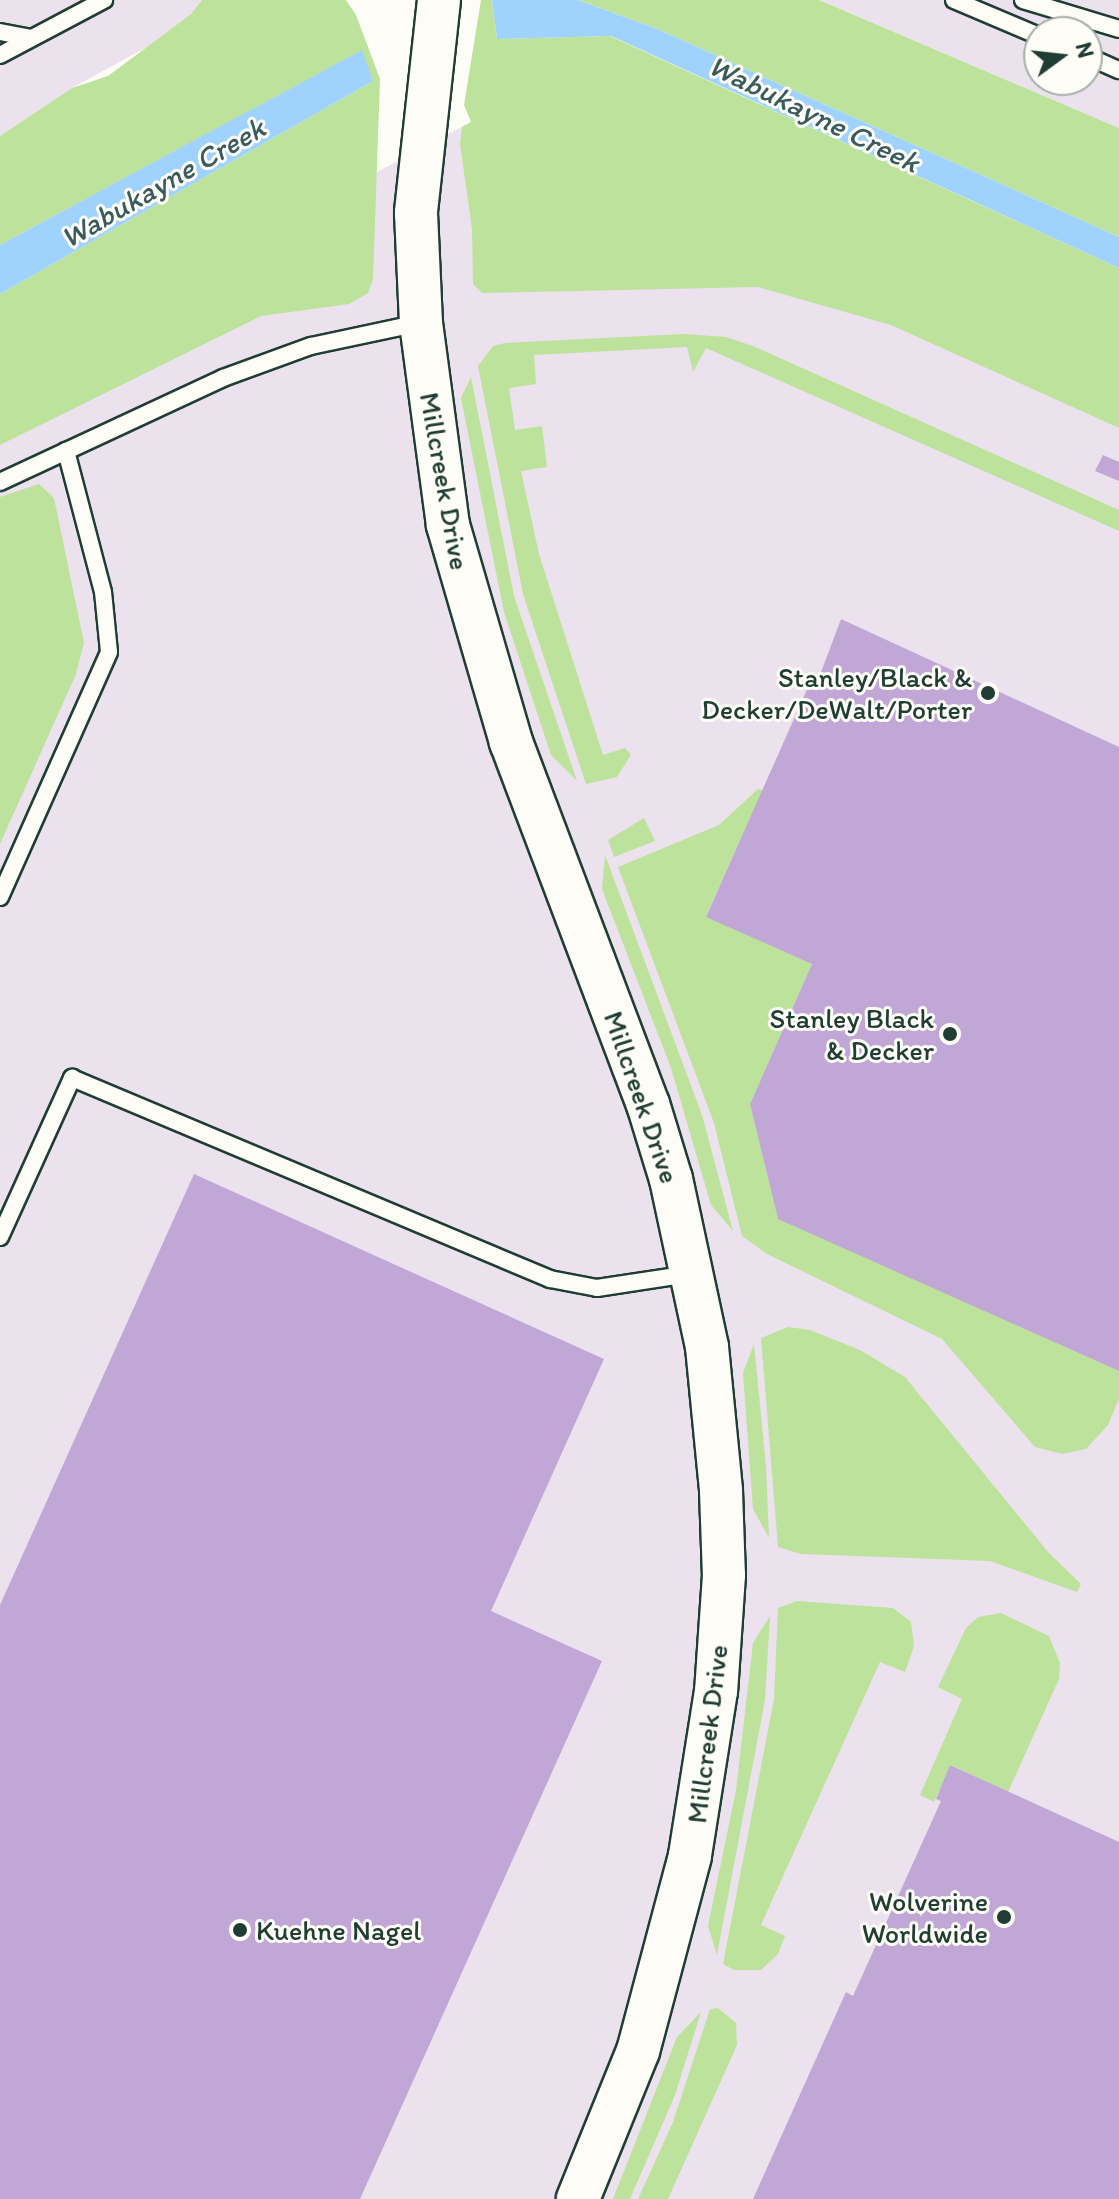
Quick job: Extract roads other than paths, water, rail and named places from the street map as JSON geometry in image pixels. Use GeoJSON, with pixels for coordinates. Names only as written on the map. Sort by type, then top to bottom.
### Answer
{"type":"FeatureCollection","features":[{"type":"Feature","properties":{"kind":"street","name":"Millcreek Drive"},"geometry":{"type":"LineString","coordinates":[[439,0],[416,213],[421,323],[448,525],[474,630],[511,742],[648,1104],[694,1274],[707,1347],[721,1491],[724,1575],[716,1691],[690,1856],[663,1972],[638,2051],[578,2199]]}},
{"type":"Feature","properties":{"kind":"lane"},"geometry":{"type":"LineString","coordinates":[[0,55],[104,0]]}},
{"type":"Feature","properties":{"kind":"lane"},"geometry":{"type":"LineString","coordinates":[[954,0],[1023,29]]}},
{"type":"Feature","properties":{"kind":"lane"},"geometry":{"type":"LineString","coordinates":[[1023,0],[1119,29]]}},
{"type":"Feature","properties":{"kind":"lane"},"geometry":{"type":"LineString","coordinates":[[0,32],[30,38]]}},
{"type":"Feature","properties":{"kind":"lane"},"geometry":{"type":"LineString","coordinates":[[0,482],[223,378],[311,346],[421,323]]}},
{"type":"Feature","properties":{"kind":"lane"},"geometry":{"type":"LineString","coordinates":[[0,897],[109,652],[103,592],[66,451]]}},
{"type":"Feature","properties":{"kind":"lane"},"geometry":{"type":"LineString","coordinates":[[0,1237],[72,1078],[550,1279],[597,1288],[694,1274]]}},
{"type":"Feature","properties":{"kind":"water","name":"Wabukayne Creek"},"geometry":{"type":"Polygon","coordinates":[[[492,0],[578,0],[655,28],[1119,237],[1119,268],[611,36],[497,39],[492,0]]]}},
{"type":"Feature","properties":{"kind":"water","name":"Wabukayne Creek"},"geometry":{"type":"Polygon","coordinates":[[[362,50],[373,81],[0,294],[0,245],[362,50]]]}},
{"type":"Feature","properties":{"kind":"place","name":"Stanley/Black & Decker/DeWalt/Porter"},"geometry":{"type":"Point","coordinates":[988,693]}},
{"type":"Feature","properties":{"kind":"place","name":"Stanley Black & Decker"},"geometry":{"type":"Point","coordinates":[950,1034]}},
{"type":"Feature","properties":{"kind":"place","name":"Wolverine Worldwide"},"geometry":{"type":"Point","coordinates":[1004,1917]}},
{"type":"Feature","properties":{"kind":"place","name":"Kuehne Nagel"},"geometry":{"type":"Point","coordinates":[240,1930]}}]}
